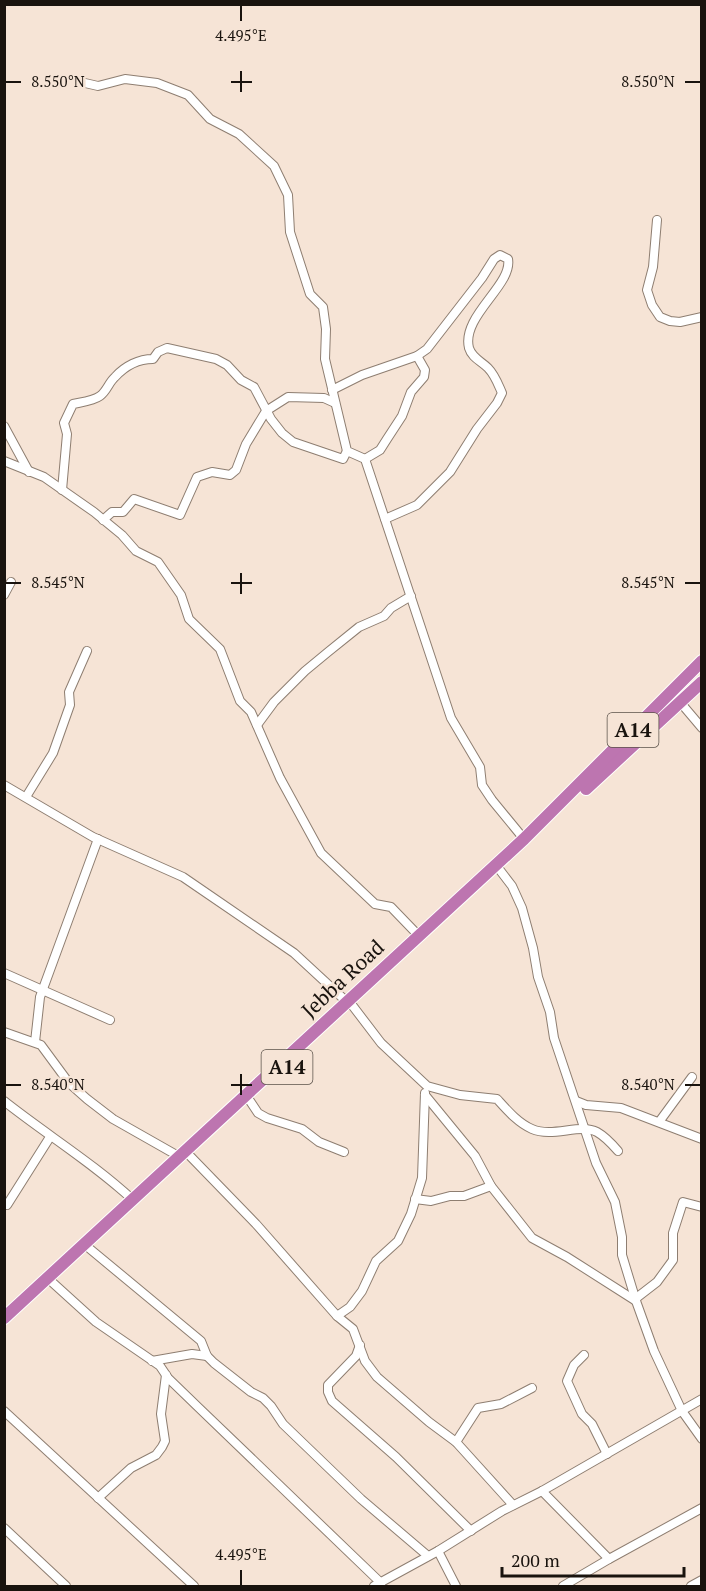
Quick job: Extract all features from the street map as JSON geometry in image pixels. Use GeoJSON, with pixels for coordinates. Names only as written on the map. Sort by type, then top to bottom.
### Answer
{"type":"FeatureCollection","features":[{"type":"Feature","properties":{"kind":"highway","name":"Jebba Road"},"geometry":{"type":"LineString","coordinates":[[4,1328],[90,1249],[185,1156],[499,869],[567,802],[702,661]]}},
{"type":"Feature","properties":{"kind":"highway","name":"Jebba Road"},"geometry":{"type":"LineString","coordinates":[[7,1312],[133,1200],[250,1101],[419,936],[524,839],[702,682]]}},
{"type":"Feature","properties":{"kind":"street"},"geometry":{"type":"LineString","coordinates":[[62,490],[66,434],[64,423],[73,404],[104,394],[115,377],[130,365],[142,359],[153,359],[158,352],[167,348],[216,358],[227,365],[242,380],[254,387],[266,411],[282,433],[292,442],[343,459],[347,451],[325,359],[326,329],[323,307],[310,294],[290,232],[288,195],[274,166],[239,134],[210,119],[188,95],[157,83],[125,79],[98,86],[85,83]]}},
{"type":"Feature","properties":{"kind":"street"},"geometry":{"type":"LineString","coordinates":[[657,220],[653,267],[647,290],[652,305],[660,317],[670,321],[680,322],[702,317]]}},
{"type":"Feature","properties":{"kind":"street"},"geometry":{"type":"LineString","coordinates":[[332,390],[355,378],[417,356],[427,349],[494,259],[500,255],[508,259],[507,273],[483,307],[469,335],[472,355],[495,376],[502,393],[450,472],[417,505],[386,519]]}},
{"type":"Feature","properties":{"kind":"street"},"geometry":{"type":"LineString","coordinates":[[365,459],[380,450],[402,416],[411,392],[424,377],[425,370],[417,356]]}},
{"type":"Feature","properties":{"kind":"street"},"geometry":{"type":"LineString","coordinates":[[103,519],[112,512],[123,512],[134,499],[180,516],[197,477],[213,472],[230,475],[236,470],[246,444],[266,411],[288,397],[324,398],[335,403]]}},
{"type":"Feature","properties":{"kind":"street"},"geometry":{"type":"LineString","coordinates":[[4,426],[29,472]]}},
{"type":"Feature","properties":{"kind":"street"},"geometry":{"type":"LineString","coordinates":[[347,451],[365,459],[451,718],[480,767],[482,785],[524,839]]}},
{"type":"Feature","properties":{"kind":"street"},"geometry":{"type":"LineString","coordinates":[[4,461],[44,477],[103,519],[136,551],[158,562],[181,595],[189,619],[220,649],[240,701],[251,712],[280,778],[321,853],[375,904],[391,907],[419,936]]}},
{"type":"Feature","properties":{"kind":"street"},"geometry":{"type":"LineString","coordinates":[[4,596],[11,582]]}},
{"type":"Feature","properties":{"kind":"street"},"geometry":{"type":"LineString","coordinates":[[257,725],[274,702],[320,658],[359,627],[384,616],[391,608],[411,596]]}},
{"type":"Feature","properties":{"kind":"street"},"geometry":{"type":"LineString","coordinates":[[26,797],[53,753],[70,705],[69,692],[87,651]]}},
{"type":"Feature","properties":{"kind":"street"},"geometry":{"type":"LineString","coordinates":[[681,702],[702,728]]}},
{"type":"Feature","properties":{"kind":"street"},"geometry":{"type":"LineString","coordinates":[[4,785],[98,839],[183,877],[294,952],[349,1004],[381,1043],[426,1090],[476,1156],[491,1186],[532,1238],[636,1300]]}},
{"type":"Feature","properties":{"kind":"street"},"geometry":{"type":"LineString","coordinates":[[35,1042],[42,991],[98,839]]}},
{"type":"Feature","properties":{"kind":"street"},"geometry":{"type":"LineString","coordinates":[[499,869],[512,886],[522,908],[538,977],[550,1012],[554,1038],[596,1163],[615,1202],[622,1237],[622,1255],[636,1300],[654,1350],[682,1411],[702,1439]]}},
{"type":"Feature","properties":{"kind":"street"},"geometry":{"type":"LineString","coordinates":[[4,973],[110,1020]]}},
{"type":"Feature","properties":{"kind":"street"},"geometry":{"type":"LineString","coordinates":[[4,1032],[35,1042],[46,1050],[69,1083],[113,1119],[185,1156],[256,1224],[337,1316],[353,1329],[365,1361],[377,1377],[456,1442],[513,1505]]}},
{"type":"Feature","properties":{"kind":"street"},"geometry":{"type":"LineString","coordinates":[[659,1122],[692,1077]]}},
{"type":"Feature","properties":{"kind":"street"},"geometry":{"type":"LineString","coordinates":[[426,1090],[497,1099],[514,1118],[533,1130],[551,1133],[586,1130],[599,1133],[618,1151]]}},
{"type":"Feature","properties":{"kind":"street"},"geometry":{"type":"LineString","coordinates":[[337,1316],[350,1307],[362,1291],[376,1261],[398,1241],[411,1214],[422,1178],[426,1090]]}},
{"type":"Feature","properties":{"kind":"street"},"geometry":{"type":"LineString","coordinates":[[4,1101],[50,1137],[92,1165],[133,1200]]}},
{"type":"Feature","properties":{"kind":"street"},"geometry":{"type":"LineString","coordinates":[[250,1101],[258,1113],[267,1118],[302,1129],[319,1142],[344,1152]]}},
{"type":"Feature","properties":{"kind":"street"},"geometry":{"type":"LineString","coordinates":[[576,1101],[586,1105],[621,1108],[702,1139]]}},
{"type":"Feature","properties":{"kind":"street"},"geometry":{"type":"LineString","coordinates":[[4,1203],[7,1205],[50,1137]]}},
{"type":"Feature","properties":{"kind":"street"},"geometry":{"type":"LineString","coordinates":[[416,1199],[431,1201],[450,1196],[464,1196],[491,1186]]}},
{"type":"Feature","properties":{"kind":"street"},"geometry":{"type":"LineString","coordinates":[[636,1300],[657,1282],[673,1260],[673,1233],[683,1202],[702,1207]]}},
{"type":"Feature","properties":{"kind":"street"},"geometry":{"type":"LineString","coordinates":[[90,1249],[201,1341],[207,1356],[250,1392],[263,1398],[283,1424],[361,1499],[428,1556]]}},
{"type":"Feature","properties":{"kind":"street"},"geometry":{"type":"LineString","coordinates":[[53,1283],[96,1322],[160,1366],[198,1408],[377,1585],[513,1505],[542,1491],[702,1400]]}},
{"type":"Feature","properties":{"kind":"street"},"geometry":{"type":"LineString","coordinates":[[360,1344],[356,1356],[328,1385],[332,1401],[396,1457],[471,1531]]}},
{"type":"Feature","properties":{"kind":"street"},"geometry":{"type":"LineString","coordinates":[[152,1361],[192,1354],[207,1356]]}},
{"type":"Feature","properties":{"kind":"street"},"geometry":{"type":"LineString","coordinates":[[584,1355],[574,1365],[567,1381],[582,1414],[592,1424],[607,1454]]}},
{"type":"Feature","properties":{"kind":"street"},"geometry":{"type":"LineString","coordinates":[[98,1498],[131,1468],[156,1455],[162,1448],[165,1441],[161,1414],[166,1375]]}},
{"type":"Feature","properties":{"kind":"street"},"geometry":{"type":"LineString","coordinates":[[456,1442],[478,1408],[501,1404],[532,1388]]}},
{"type":"Feature","properties":{"kind":"street"},"geometry":{"type":"LineString","coordinates":[[4,1411],[194,1587]]}},
{"type":"Feature","properties":{"kind":"street"},"geometry":{"type":"LineString","coordinates":[[542,1491],[609,1559]]}},
{"type":"Feature","properties":{"kind":"street"},"geometry":{"type":"LineString","coordinates":[[563,1587],[702,1508]]}},
{"type":"Feature","properties":{"kind":"street"},"geometry":{"type":"LineString","coordinates":[[4,1528],[66,1587]]}},
{"type":"Feature","properties":{"kind":"street"},"geometry":{"type":"LineString","coordinates":[[438,1551],[456,1587]]}}]}
